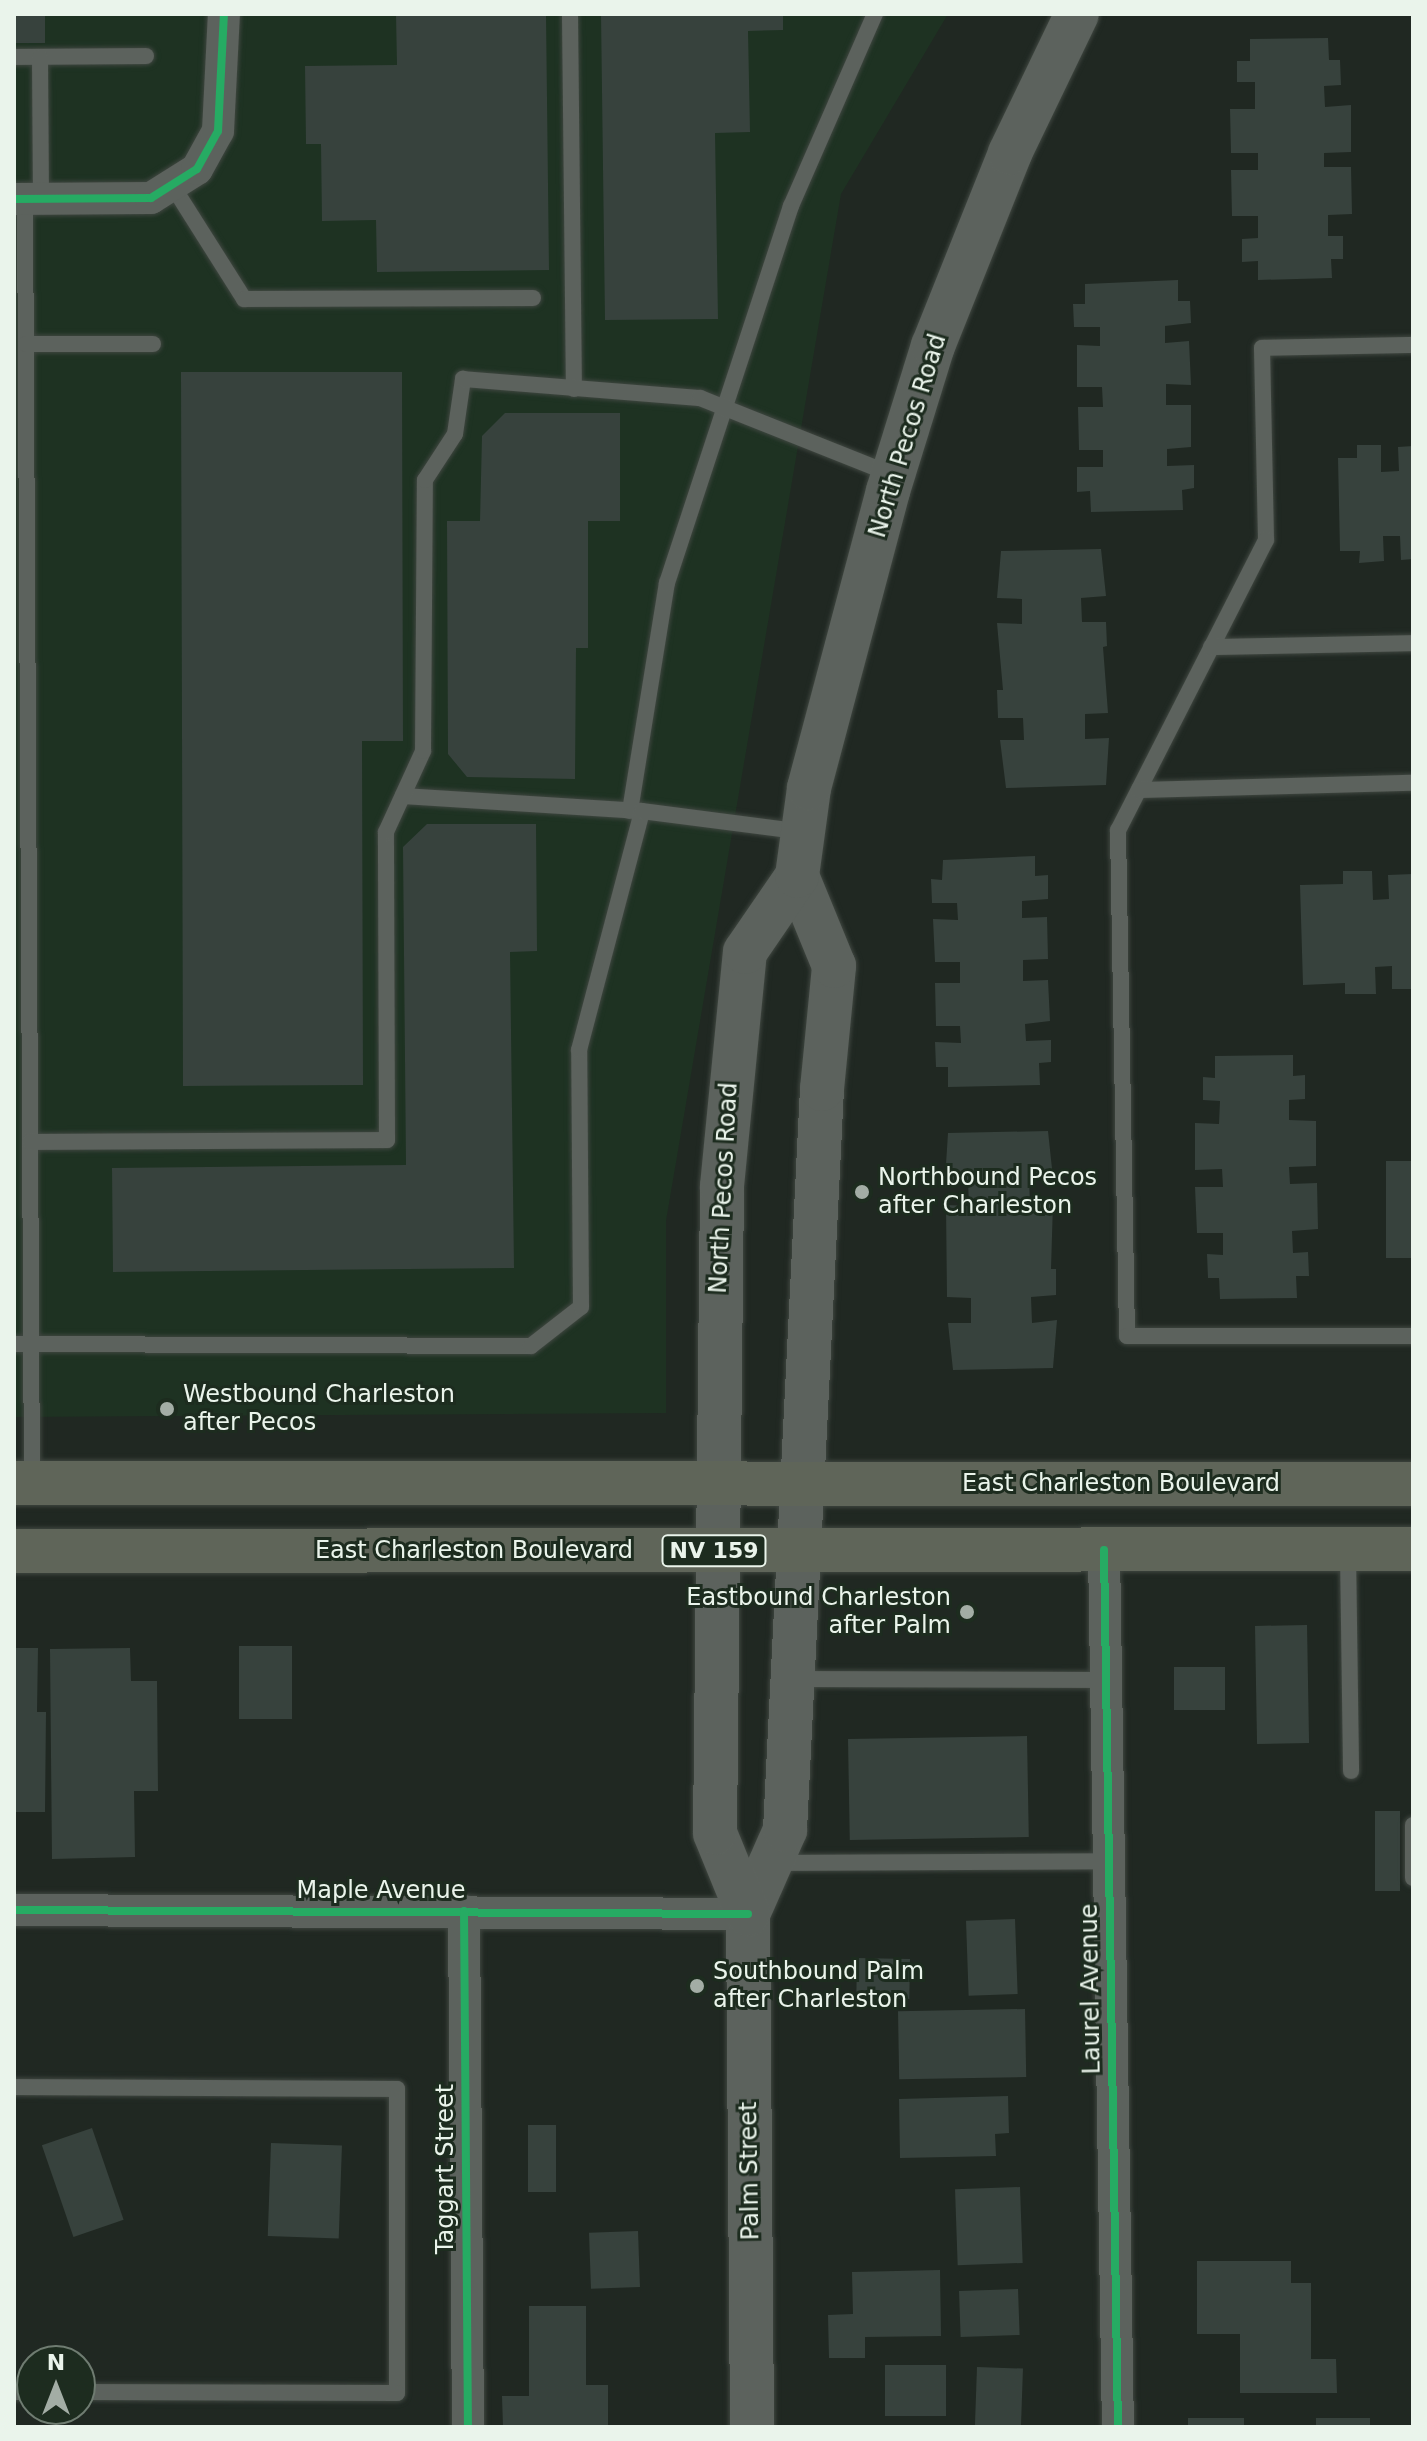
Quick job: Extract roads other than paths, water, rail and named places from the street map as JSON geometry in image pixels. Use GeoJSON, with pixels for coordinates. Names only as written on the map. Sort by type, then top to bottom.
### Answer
{"type":"FeatureCollection","features":[{"type":"Feature","properties":{"kind":"main road","name":"North Pecos Road"},"geometry":{"type":"LineString","coordinates":[[715,1517],[722,1186],[745,952],[797,876],[809,788],[893,475],[933,346],[1010,153],[1077,14]]}},
{"type":"Feature","properties":{"kind":"main road"},"geometry":{"type":"LineString","coordinates":[[749,1863],[785,1830],[796,1679],[822,1089],[834,966],[797,876]]}},
{"type":"Feature","properties":{"kind":"main road","name":"East Charleston Boulevard"},"geometry":{"type":"LineString","coordinates":[[23,1483],[715,1517],[803,1517],[1104,1550],[1413,1549]]}},
{"type":"Feature","properties":{"kind":"main road","name":"East Charleston Boulevard"},"geometry":{"type":"LineString","coordinates":[[14,1551],[715,1517],[803,1517],[1413,1484]]}},
{"type":"Feature","properties":{"kind":"main road","name":"Palm Street"},"geometry":{"type":"LineString","coordinates":[[715,1517],[715,1833],[749,1863],[752,2427]]}},
{"type":"Feature","properties":{"kind":"street"},"geometry":{"type":"LineString","coordinates":[[27,199],[151,198],[184,177],[218,131],[224,14]]}},
{"type":"Feature","properties":{"kind":"street","name":"Laurel Avenue"},"geometry":{"type":"LineString","coordinates":[[1104,1550],[1118,2427]]}},
{"type":"Feature","properties":{"kind":"street","name":"Maple Avenue"},"geometry":{"type":"LineString","coordinates":[[14,1910],[748,1914]]}},
{"type":"Feature","properties":{"kind":"street","name":"Taggart Street"},"geometry":{"type":"LineString","coordinates":[[464,1911],[468,2427]]}},
{"type":"Feature","properties":{"kind":"lane"},"geometry":{"type":"LineString","coordinates":[[570,14],[574,389]]}},
{"type":"Feature","properties":{"kind":"lane"},"geometry":{"type":"LineString","coordinates":[[14,1344],[531,1346],[581,1307],[579,1050],[636,811],[667,583],[722,407],[791,206],[875,14]]}},
{"type":"Feature","properties":{"kind":"lane"},"geometry":{"type":"LineString","coordinates":[[14,57],[146,56]]}},
{"type":"Feature","properties":{"kind":"lane"},"geometry":{"type":"LineString","coordinates":[[23,1483],[32,1344],[25,1132],[26,344],[20,326],[27,199],[40,57]]}},
{"type":"Feature","properties":{"kind":"lane"},"geometry":{"type":"LineString","coordinates":[[184,177],[244,299],[533,298]]}},
{"type":"Feature","properties":{"kind":"lane"},"geometry":{"type":"LineString","coordinates":[[26,344],[153,344]]}},
{"type":"Feature","properties":{"kind":"lane"},"geometry":{"type":"LineString","coordinates":[[1413,345],[1262,348],[1266,540],[1118,830],[1127,1336],[1413,1336]]}},
{"type":"Feature","properties":{"kind":"lane"},"geometry":{"type":"LineString","coordinates":[[25,1132],[387,1140],[386,832],[423,751],[425,480],[455,434],[463,379],[700,398],[893,475]]}},
{"type":"Feature","properties":{"kind":"lane"},"geometry":{"type":"LineString","coordinates":[[1211,647],[1413,643]]}},
{"type":"Feature","properties":{"kind":"lane"},"geometry":{"type":"LineString","coordinates":[[1139,790],[1413,783]]}},
{"type":"Feature","properties":{"kind":"lane"},"geometry":{"type":"LineString","coordinates":[[403,796],[636,811],[803,832]]}},
{"type":"Feature","properties":{"kind":"lane"},"geometry":{"type":"LineString","coordinates":[[1348,1550],[1351,1771]]}},
{"type":"Feature","properties":{"kind":"lane"},"geometry":{"type":"LineString","coordinates":[[796,1679],[1106,1680]]}},
{"type":"Feature","properties":{"kind":"lane"},"geometry":{"type":"LineString","coordinates":[[1413,1825],[1413,1878]]}},
{"type":"Feature","properties":{"kind":"lane"},"geometry":{"type":"LineString","coordinates":[[749,1863],[1109,1861]]}},
{"type":"Feature","properties":{"kind":"lane"},"geometry":{"type":"LineString","coordinates":[[14,2087],[397,2089],[397,2393],[96,2392]]}},
{"type":"Feature","properties":{"kind":"place","name":"Northbound Pecos after Charleston"},"geometry":{"type":"Point","coordinates":[862,1192]}},
{"type":"Feature","properties":{"kind":"place","name":"Westbound Charleston after Pecos"},"geometry":{"type":"Point","coordinates":[167,1409]}},
{"type":"Feature","properties":{"kind":"place","name":"Eastbound Charleston after Palm"},"geometry":{"type":"Point","coordinates":[967,1612]}},
{"type":"Feature","properties":{"kind":"place","name":"Southbound Palm after Charleston"},"geometry":{"type":"Point","coordinates":[697,1986]}}]}
